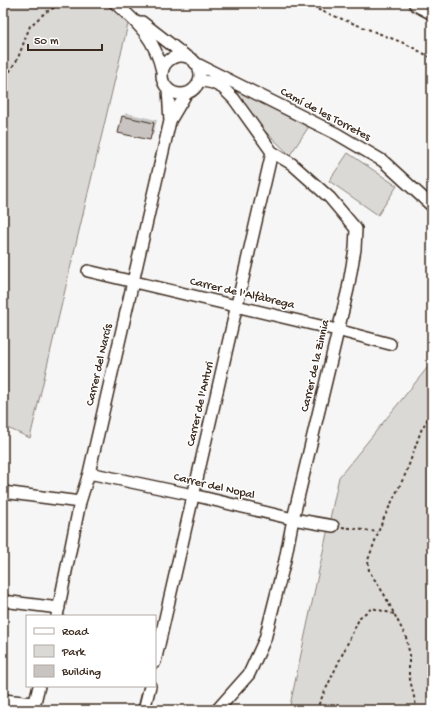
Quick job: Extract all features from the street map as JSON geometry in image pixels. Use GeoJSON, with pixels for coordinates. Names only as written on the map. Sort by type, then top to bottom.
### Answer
{"type":"FeatureCollection","features":[{"type":"Feature","properties":{"kind":"highway"},"geometry":{"type":"LineString","coordinates":[[417,3],[432,11]]}},
{"type":"Feature","properties":{"kind":"street","name":"Camí de les Torretes"},"geometry":{"type":"LineString","coordinates":[[118,5],[191,60],[337,134],[383,160],[432,206]]}},
{"type":"Feature","properties":{"kind":"street","name":"Camí de les Torretes"},"geometry":{"type":"LineString","coordinates":[[118,5],[144,30],[151,40],[162,71]]}},
{"type":"Feature","properties":{"kind":"street"},"geometry":{"type":"LineString","coordinates":[[181,56],[191,60],[199,71],[199,80],[194,89],[186,94],[173,93],[168,89],[163,81],[162,71],[165,65],[181,56]]}},
{"type":"Feature","properties":{"kind":"street","name":"Carrer de la Zinnia"},"geometry":{"type":"LineString","coordinates":[[199,80],[213,83],[223,88],[234,99],[272,152],[292,164],[330,198],[356,229],[348,289],[337,330],[285,560],[265,639],[249,674],[217,710]]}},
{"type":"Feature","properties":{"kind":"street","name":"Carrer del Narcís"},"geometry":{"type":"LineString","coordinates":[[58,612],[80,502],[89,473],[170,121],[168,89]]}},
{"type":"Feature","properties":{"kind":"street","name":"Carrer del Narcís"},"geometry":{"type":"LineString","coordinates":[[170,121],[186,94]]}},
{"type":"Feature","properties":{"kind":"street","name":"Carrer de l'Anturi"},"geometry":{"type":"LineString","coordinates":[[156,658],[272,152]]}},
{"type":"Feature","properties":{"kind":"street","name":"Carrer de l'Alfàbrega"},"geometry":{"type":"LineString","coordinates":[[88,271],[390,344]]}},
{"type":"Feature","properties":{"kind":"street","name":"Carrer del Nopal"},"geometry":{"type":"LineString","coordinates":[[89,473],[335,527]]}},
{"type":"Feature","properties":{"kind":"street"},"geometry":{"type":"LineString","coordinates":[[3,492],[80,502]]}},
{"type":"Feature","properties":{"kind":"street"},"geometry":{"type":"LineString","coordinates":[[3,601],[58,612]]}},
{"type":"Feature","properties":{"kind":"street"},"geometry":{"type":"LineString","coordinates":[[3,700],[33,707],[39,687]]}},
{"type":"Feature","properties":{"kind":"street"},"geometry":{"type":"LineString","coordinates":[[144,710],[150,687]]}},
{"type":"Feature","properties":{"kind":"path"},"geometry":{"type":"LineString","coordinates":[[3,72],[10,71],[18,58],[30,26],[46,12],[63,3]]}},
{"type":"Feature","properties":{"kind":"path"},"geometry":{"type":"LineString","coordinates":[[301,3],[406,44],[432,58]]}},
{"type":"Feature","properties":{"kind":"path"},"geometry":{"type":"LineString","coordinates":[[417,710],[409,675],[409,651],[406,637],[384,594],[369,571],[368,560],[382,522],[406,473],[422,428],[432,413]]}},
{"type":"Feature","properties":{"kind":"path"},"geometry":{"type":"LineString","coordinates":[[335,527],[378,532]]}},
{"type":"Feature","properties":{"kind":"path"},"geometry":{"type":"LineString","coordinates":[[316,710],[360,617],[372,608],[394,614]]}},
{"type":"Feature","properties":{"kind":"green space"},"geometry":{"type":"Polygon","coordinates":[[[3,3],[133,3],[30,438],[3,426],[3,3]]]}},
{"type":"Feature","properties":{"kind":"green space"},"geometry":{"type":"Polygon","coordinates":[[[244,87],[310,125],[290,155],[231,97],[244,87]]]}},
{"type":"Feature","properties":{"kind":"green space"},"geometry":{"type":"Polygon","coordinates":[[[348,153],[397,186],[378,215],[329,181],[348,153]]]}},
{"type":"Feature","properties":{"kind":"green space"},"geometry":{"type":"Polygon","coordinates":[[[432,362],[432,710],[289,710],[339,477],[432,362]]]}},
{"type":"Feature","properties":{"kind":"building"},"geometry":{"type":"Polygon","coordinates":[[[122,116],[154,123],[150,140],[118,133],[122,116]]]}}]}
